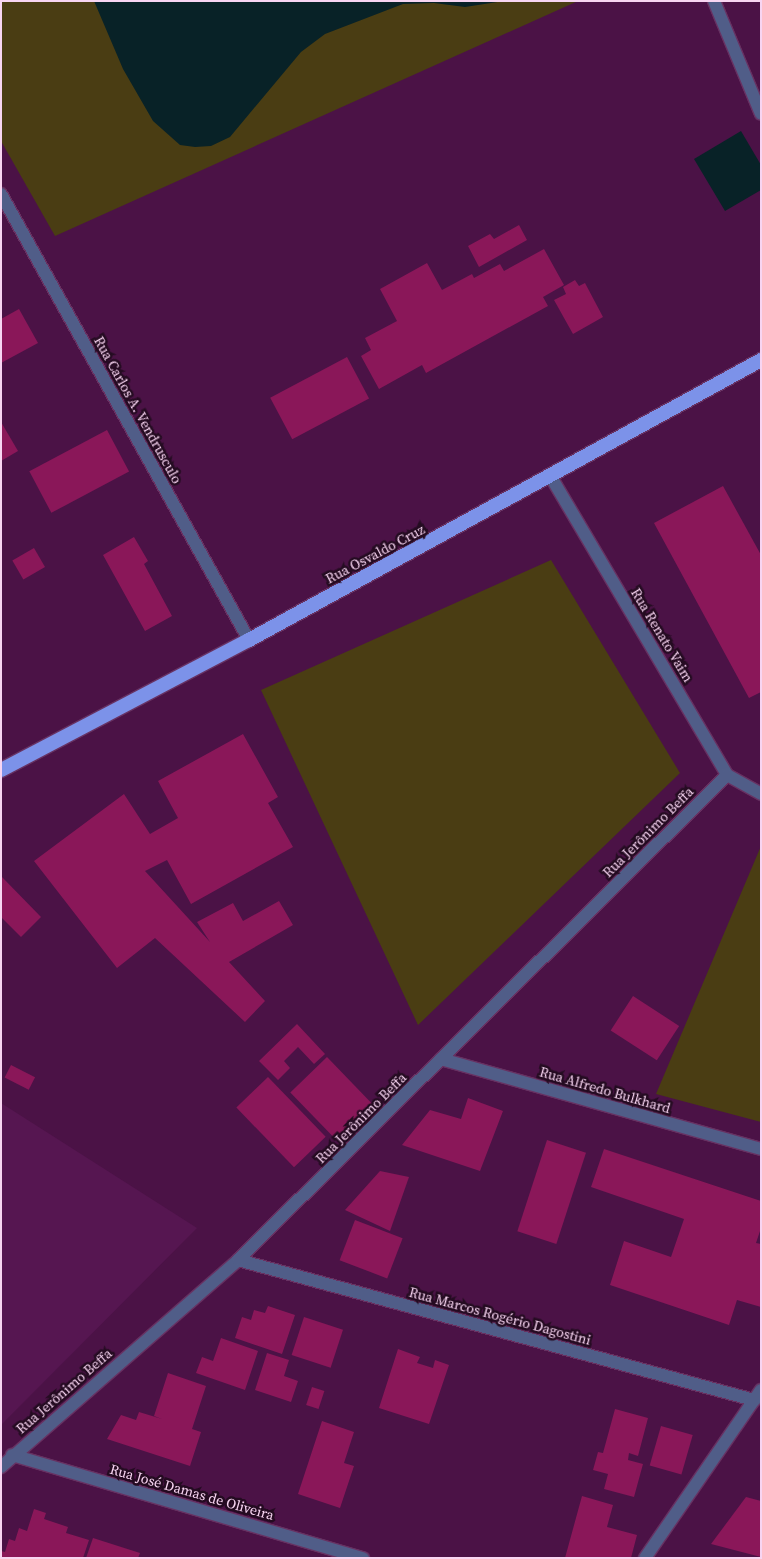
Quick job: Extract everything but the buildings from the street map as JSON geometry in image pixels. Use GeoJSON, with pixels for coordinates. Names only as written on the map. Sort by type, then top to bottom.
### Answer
{"type":"FeatureCollection","features":[{"type":"Feature","properties":{"kind":"highway","name":"Rua Osvaldo Cruz"},"geometry":{"type":"LineString","coordinates":[[1,770],[249,640],[551,477],[761,360]]}},
{"type":"Feature","properties":{"kind":"street"},"geometry":{"type":"LineString","coordinates":[[714,1],[761,114]]}},
{"type":"Feature","properties":{"kind":"street","name":"Rua Carlos A. Vendrusculo"},"geometry":{"type":"LineString","coordinates":[[1,194],[249,640]]}},
{"type":"Feature","properties":{"kind":"street","name":"Rua Renato Vaim"},"geometry":{"type":"LineString","coordinates":[[551,477],[727,774],[761,794]]}},
{"type":"Feature","properties":{"kind":"street","name":"Rua Jerônimo Beffa"},"geometry":{"type":"LineString","coordinates":[[1,1467],[12,1455],[238,1260],[727,774]]}},
{"type":"Feature","properties":{"kind":"street","name":"Rua Alfredo Bulkhard"},"geometry":{"type":"LineString","coordinates":[[441,1059],[761,1149]]}},
{"type":"Feature","properties":{"kind":"street","name":"Rua Marcos Rogério Dagostini"},"geometry":{"type":"LineString","coordinates":[[238,1260],[758,1395]]}},
{"type":"Feature","properties":{"kind":"street"},"geometry":{"type":"LineString","coordinates":[[645,1558],[758,1395]]}},
{"type":"Feature","properties":{"kind":"street","name":"Rua José Damas de Oliveira"},"geometry":{"type":"LineString","coordinates":[[12,1455],[363,1558]]}},
{"type":"Feature","properties":{"kind":"shaded area"},"geometry":{"type":"Polygon","coordinates":[[[1,1],[578,1],[55,236],[1,141],[1,1]]]}},
{"type":"Feature","properties":{"kind":"shaded area"},"geometry":{"type":"Polygon","coordinates":[[[94,1],[504,1],[465,7],[434,3],[403,4],[325,34],[301,52],[230,137],[211,146],[195,147],[180,145],[153,121],[123,69],[94,1]]]}},
{"type":"Feature","properties":{"kind":"shaded area"},"geometry":{"type":"Polygon","coordinates":[[[741,131],[761,165],[761,190],[725,211],[694,159],[741,131]]]}},
{"type":"Feature","properties":{"kind":"shaded area"},"geometry":{"type":"Polygon","coordinates":[[[551,560],[680,773],[418,1025],[261,690],[551,560]]]}},
{"type":"Feature","properties":{"kind":"shaded area"},"geometry":{"type":"Polygon","coordinates":[[[761,846],[761,1122],[656,1094],[761,846]]]}},
{"type":"Feature","properties":{"kind":"shaded area"},"geometry":{"type":"Polygon","coordinates":[[[1,1103],[197,1228],[1,1425],[1,1103]]]}}]}
